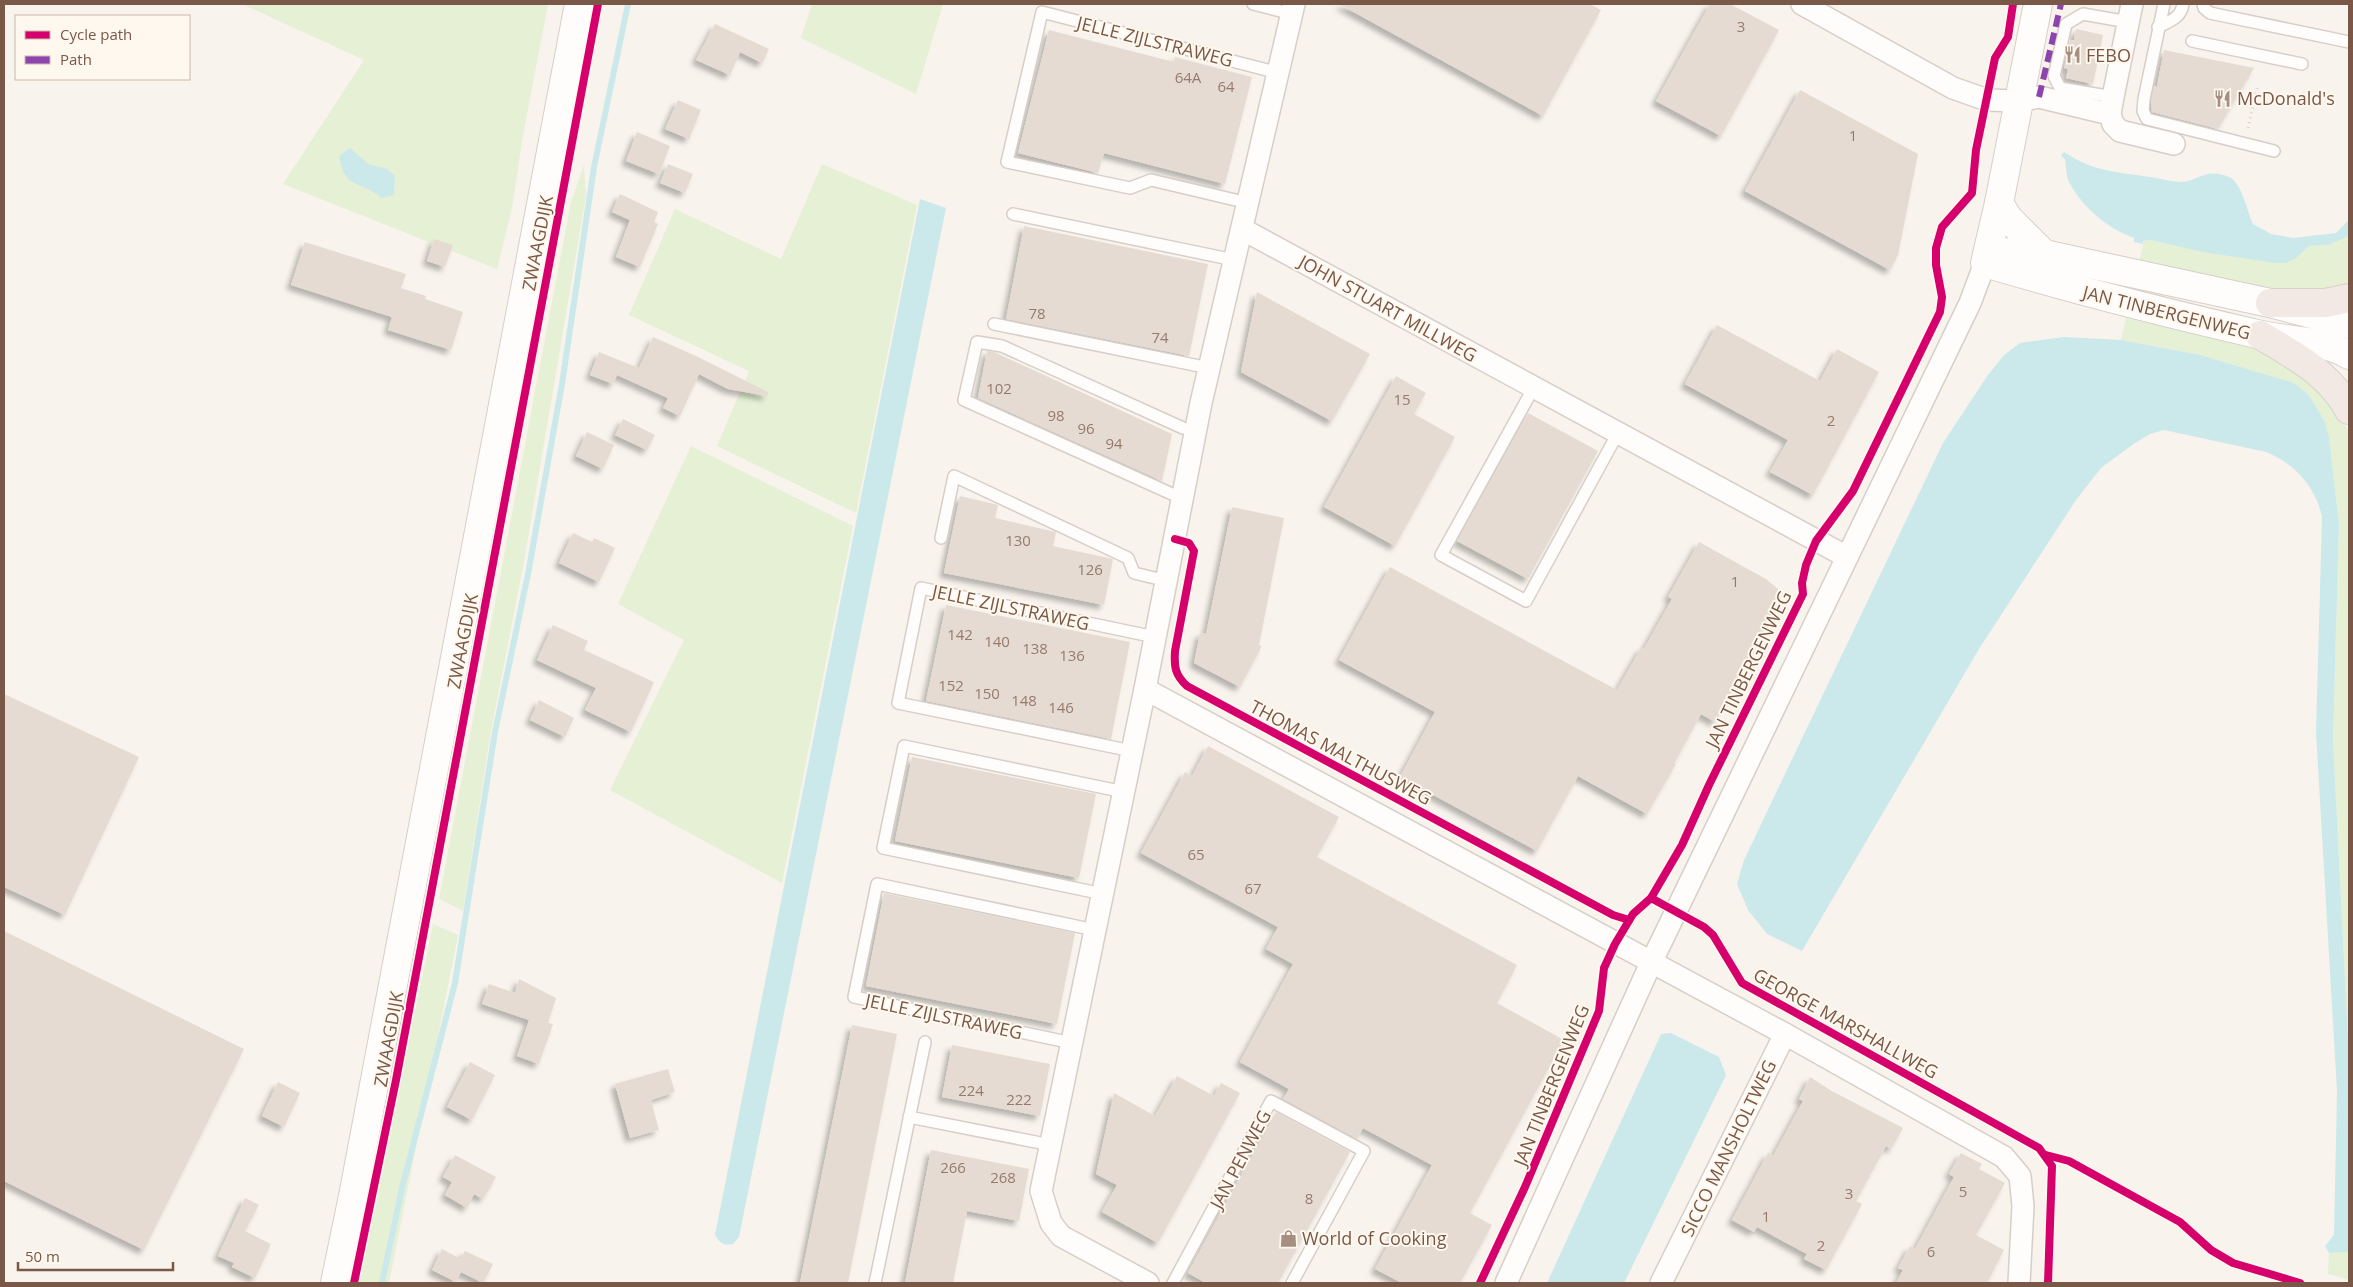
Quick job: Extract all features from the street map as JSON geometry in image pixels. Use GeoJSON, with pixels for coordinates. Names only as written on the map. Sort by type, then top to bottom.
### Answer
{"type":"FeatureCollection","features":[{"type":"Feature","properties":{"kind":"highway"},"geometry":{"type":"LineString","coordinates":[[2270,303],[2325,303],[2349,298]]}},
{"type":"Feature","properties":{"kind":"highway"},"geometry":{"type":"LineString","coordinates":[[2260,335],[2322,374],[2349,410]]}},
{"type":"Feature","properties":{"kind":"street","name":"ZWAAGDIJK"},"geometry":{"type":"LineString","coordinates":[[335,1283],[354,1196],[579,4]]}},
{"type":"Feature","properties":{"kind":"street"},"geometry":{"type":"LineString","coordinates":[[1802,4],[1953,88],[1987,100],[2018,101],[2039,97],[2111,106]]}},
{"type":"Feature","properties":{"kind":"street"},"geometry":{"type":"LineString","coordinates":[[1506,1283],[1651,963],[1970,303],[1988,256],[2038,4]]}},
{"type":"Feature","properties":{"kind":"street"},"geometry":{"type":"LineString","coordinates":[[1148,1283],[1061,1236],[1051,1223],[1042,1191],[1209,368],[1293,9]]}},
{"type":"Feature","properties":{"kind":"street"},"geometry":{"type":"LineString","coordinates":[[2130,13],[2111,106],[2113,124],[2120,131],[2174,144]]}},
{"type":"Feature","properties":{"kind":"street"},"geometry":{"type":"LineString","coordinates":[[2000,203],[2008,218],[2044,254]]}},
{"type":"Feature","properties":{"kind":"street","name":"JOHN STUART MILLWEG"},"geometry":{"type":"LineString","coordinates":[[1242,228],[1847,557]]}},
{"type":"Feature","properties":{"kind":"street","name":"JAN TINBERGENWEG"},"geometry":{"type":"LineString","coordinates":[[1988,256],[2000,252],[2044,254],[2270,303],[2349,324]]}},
{"type":"Feature","properties":{"kind":"street","name":"JAN TINBERGENWEG"},"geometry":{"type":"LineString","coordinates":[[1988,256],[2079,291],[2260,335],[2332,348],[2349,355]]}},
{"type":"Feature","properties":{"kind":"street","name":"THOMAS MALTHUSWEG"},"geometry":{"type":"LineString","coordinates":[[1145,689],[1651,963]]}},
{"type":"Feature","properties":{"kind":"street"},"geometry":{"type":"LineString","coordinates":[[1651,963],[1784,1034],[2004,1157],[2020,1176],[2023,1206],[2019,1283]]}},
{"type":"Feature","properties":{"kind":"street","name":"SICCO MANSHOLTWEG"},"geometry":{"type":"LineString","coordinates":[[1661,1283],[1784,1034]]}},
{"type":"Feature","properties":{"kind":"lane"},"geometry":{"type":"LineString","coordinates":[[1253,4],[1293,9]]}},
{"type":"Feature","properties":{"kind":"lane"},"geometry":{"type":"LineString","coordinates":[[2075,4],[2082,14]]}},
{"type":"Feature","properties":{"kind":"lane"},"geometry":{"type":"LineString","coordinates":[[2164,4],[2144,99],[2143,111],[2147,119],[2274,151]]}},
{"type":"Feature","properties":{"kind":"lane"},"geometry":{"type":"LineString","coordinates":[[2158,27],[2176,18],[2182,12],[2183,4]]}},
{"type":"Feature","properties":{"kind":"lane"},"geometry":{"type":"LineString","coordinates":[[2203,4],[2204,8],[2210,13],[2349,42]]}},
{"type":"Feature","properties":{"kind":"lane","name":"JELLE ZIJLSTRAWEG"},"geometry":{"type":"LineString","coordinates":[[1248,203],[1151,180],[1130,188],[1007,162],[1042,12],[1279,73]]}},
{"type":"Feature","properties":{"kind":"lane"},"geometry":{"type":"LineString","coordinates":[[2111,106],[2060,88],[2056,84],[2054,76],[2066,24],[2082,14],[2130,13]]}},
{"type":"Feature","properties":{"kind":"lane"},"geometry":{"type":"LineString","coordinates":[[2192,41],[2302,64]]}},
{"type":"Feature","properties":{"kind":"lane"},"geometry":{"type":"LineString","coordinates":[[1013,214],[1234,260]]}},
{"type":"Feature","properties":{"kind":"lane"},"geometry":{"type":"LineString","coordinates":[[994,324],[1209,368]]}},
{"type":"Feature","properties":{"kind":"lane"},"geometry":{"type":"LineString","coordinates":[[1182,499],[964,400],[977,342],[1002,346],[1183,428],[1196,431]]}},
{"type":"Feature","properties":{"kind":"lane"},"geometry":{"type":"LineString","coordinates":[[1534,387],[1441,555],[1526,602],[1618,433]]}},
{"type":"Feature","properties":{"kind":"lane"},"geometry":{"type":"LineString","coordinates":[[941,538],[954,476],[1128,558],[1134,573],[1167,581]]}},
{"type":"Feature","properties":{"kind":"lane","name":"JELLE ZIJLSTRAWEG"},"geometry":{"type":"LineString","coordinates":[[1132,751],[898,703],[921,588],[1155,637]]}},
{"type":"Feature","properties":{"kind":"lane"},"geometry":{"type":"LineString","coordinates":[[1103,894],[883,848],[904,746],[1124,792]]}},
{"type":"Feature","properties":{"kind":"lane","name":"JELLE ZIJLSTRAWEG"},"geometry":{"type":"LineString","coordinates":[[1072,1043],[854,997],[878,884],[1096,930]]}},
{"type":"Feature","properties":{"kind":"lane","name":"JELLE ZIJLSTRAWEG"},"geometry":{"type":"LineString","coordinates":[[875,1283],[925,1042]]}},
{"type":"Feature","properties":{"kind":"lane","name":"JAN PENWEG"},"geometry":{"type":"LineString","coordinates":[[1173,1283],[1271,1101],[1364,1151],[1292,1283]]}},
{"type":"Feature","properties":{"kind":"lane"},"geometry":{"type":"LineString","coordinates":[[909,1117],[1051,1145]]}},
{"type":"Feature","properties":{"kind":"green space"},"geometry":{"type":"Polygon","coordinates":[[[242,4],[548,4],[523,135],[512,208],[497,269],[283,184],[364,60],[242,4]],[[350,148],[360,186],[373,190],[382,198],[368,165],[350,148]]]}},
{"type":"Feature","properties":{"kind":"green space"},"geometry":{"type":"Polygon","coordinates":[[[812,4],[943,4],[916,94],[801,38],[812,4]]]}},
{"type":"Feature","properties":{"kind":"green space"},"geometry":{"type":"Polygon","coordinates":[[[822,164],[917,205],[856,513],[717,446],[749,371],[629,315],[675,209],[781,259],[822,164]]]}},
{"type":"Feature","properties":{"kind":"green space"},"geometry":{"type":"Polygon","coordinates":[[[584,165],[586,196],[523,567],[491,731],[463,911],[439,899],[571,202],[584,165]]]}},
{"type":"Feature","properties":{"kind":"green space"},"geometry":{"type":"Polygon","coordinates":[[[2349,236],[2349,289],[2294,292],[2139,264],[2144,241],[2151,240],[2202,252],[2296,258],[2309,246],[2328,245],[2349,236]]]}},
{"type":"Feature","properties":{"kind":"green space"},"geometry":{"type":"Polygon","coordinates":[[[2126,318],[2239,343],[2280,357],[2339,409],[2349,434],[2349,1058],[2333,740],[2339,524],[2329,437],[2325,422],[2309,395],[2200,355],[2121,340],[2126,318]]]}},
{"type":"Feature","properties":{"kind":"green space"},"geometry":{"type":"Polygon","coordinates":[[[691,446],[853,526],[782,883],[610,790],[684,640],[618,604],[691,446]]]}},
{"type":"Feature","properties":{"kind":"green space"},"geometry":{"type":"Polygon","coordinates":[[[433,924],[458,935],[389,1283],[359,1283],[433,924]]]}},
{"type":"Feature","properties":{"kind":"green space"},"geometry":{"type":"Polygon","coordinates":[[[2349,1252],[2349,1280],[2328,1274],[2329,1253],[2349,1252]]]}},
{"type":"Feature","properties":{"kind":"water"},"geometry":{"type":"Polygon","coordinates":[[[350,148],[368,164],[387,169],[395,176],[394,195],[382,198],[349,179],[345,174],[339,156],[350,148]]]}},
{"type":"Feature","properties":{"kind":"water"},"geometry":{"type":"Polygon","coordinates":[[[2064,152],[2084,163],[2105,170],[2173,181],[2181,182],[2209,174],[2221,174],[2234,180],[2244,198],[2253,224],[2271,234],[2293,238],[2336,233],[2349,220],[2349,236],[2328,245],[2309,246],[2296,258],[2286,263],[2202,252],[2151,240],[2143,241],[2143,244],[2134,242],[2134,238],[2105,223],[2081,200],[2068,180],[2065,159],[2061,156],[2064,152]]]}},
{"type":"Feature","properties":{"kind":"water"},"geometry":{"type":"Polygon","coordinates":[[[920,199],[946,208],[739,1237],[733,1244],[727,1245],[720,1242],[715,1235],[920,199]]]}},
{"type":"Feature","properties":{"kind":"water"},"geometry":{"type":"Polygon","coordinates":[[[2064,337],[2121,340],[2200,355],[2294,383],[2309,395],[2325,422],[2329,437],[2339,524],[2333,740],[2349,1058],[2349,1252],[2329,1253],[2325,1246],[2334,1235],[2337,1091],[2316,732],[2322,517],[2315,496],[2309,486],[2286,463],[2266,452],[2164,430],[2150,434],[2135,443],[2101,468],[2076,500],[1979,649],[1802,951],[1767,934],[1748,910],[1737,884],[1744,860],[1943,443],[1988,375],[2004,355],[2020,343],[2064,337]]]}},
{"type":"Feature","properties":{"kind":"water"},"geometry":{"type":"Polygon","coordinates":[[[1671,1033],[1719,1057],[1726,1075],[1624,1283],[1547,1283],[1661,1034],[1671,1033]]]}},
{"type":"Feature","properties":{"kind":"building"},"geometry":{"type":"Polygon","coordinates":[[[1339,4],[1590,4],[1601,10],[1543,116],[1339,4]]]}},
{"type":"Feature","properties":{"kind":"building"},"geometry":{"type":"Polygon","coordinates":[[[1710,4],[1730,4],[1779,30],[1721,136],[1656,101],[1710,4]]]}},
{"type":"Feature","properties":{"kind":"building"},"geometry":{"type":"Polygon","coordinates":[[[715,24],[769,49],[762,63],[740,52],[730,75],[696,60],[715,24]]]}},
{"type":"Feature","properties":{"kind":"building"},"geometry":{"type":"Polygon","coordinates":[[[2076,29],[2103,35],[2093,84],[2066,78],[2068,69],[2064,68],[2070,40],[2074,40],[2076,29]]]}},
{"type":"Feature","properties":{"kind":"building"},"geometry":{"type":"Polygon","coordinates":[[[1049,30],[1174,62],[1175,57],[1252,77],[1225,184],[1104,153],[1098,173],[1018,153],[1049,30]]]}},
{"type":"Feature","properties":{"kind":"building"},"geometry":{"type":"Polygon","coordinates":[[[2164,50],[2254,68],[2218,129],[2152,112],[2151,100],[2154,86],[2157,86],[2164,50]]]}},
{"type":"Feature","properties":{"kind":"building"},"geometry":{"type":"Polygon","coordinates":[[[1800,90],[1918,154],[1898,255],[1890,270],[1745,191],[1800,90]]]}},
{"type":"Feature","properties":{"kind":"building"},"geometry":{"type":"Polygon","coordinates":[[[678,100],[701,110],[689,139],[665,129],[678,100]]]}},
{"type":"Feature","properties":{"kind":"building"},"geometry":{"type":"Polygon","coordinates":[[[637,132],[670,146],[659,174],[626,161],[637,132]]]}},
{"type":"Feature","properties":{"kind":"building"},"geometry":{"type":"Polygon","coordinates":[[[668,164],[693,174],[685,193],[660,183],[668,164]]]}},
{"type":"Feature","properties":{"kind":"building"},"geometry":{"type":"Polygon","coordinates":[[[620,194],[658,212],[654,222],[658,224],[640,267],[616,257],[630,220],[612,212],[620,194]]]}},
{"type":"Feature","properties":{"kind":"building"},"geometry":{"type":"Polygon","coordinates":[[[1024,226],[1208,264],[1189,356],[1006,319],[1024,226]]]}},
{"type":"Feature","properties":{"kind":"building"},"geometry":{"type":"Polygon","coordinates":[[[434,239],[453,245],[445,267],[427,261],[434,239]]]}},
{"type":"Feature","properties":{"kind":"building"},"geometry":{"type":"Polygon","coordinates":[[[305,242],[406,274],[401,288],[426,296],[425,299],[463,312],[451,350],[388,330],[392,317],[291,285],[305,242]]]}},
{"type":"Feature","properties":{"kind":"building"},"geometry":{"type":"Polygon","coordinates":[[[1257,292],[1370,354],[1332,421],[1241,372],[1257,292]]]}},
{"type":"Feature","properties":{"kind":"building"},"geometry":{"type":"Polygon","coordinates":[[[1717,325],[1820,381],[1837,349],[1879,372],[1813,495],[1770,472],[1788,440],[1685,384],[1717,325]]]}},
{"type":"Feature","properties":{"kind":"building"},"geometry":{"type":"Polygon","coordinates":[[[653,337],[768,392],[767,396],[728,389],[699,374],[680,416],[663,408],[668,398],[617,375],[613,384],[590,375],[599,352],[639,368],[653,337]]]}},
{"type":"Feature","properties":{"kind":"building"},"geometry":{"type":"Polygon","coordinates":[[[987,351],[994,352],[1172,434],[1162,481],[978,398],[987,351]]]}},
{"type":"Feature","properties":{"kind":"building"},"geometry":{"type":"Polygon","coordinates":[[[1396,376],[1426,393],[1414,414],[1455,437],[1395,546],[1324,507],[1396,376]]]}},
{"type":"Feature","properties":{"kind":"building"},"geometry":{"type":"Polygon","coordinates":[[[1528,413],[1598,451],[1528,579],[1457,541],[1528,413]]]}},
{"type":"Feature","properties":{"kind":"building"},"geometry":{"type":"Polygon","coordinates":[[[623,419],[655,435],[647,450],[615,435],[623,419]]]}},
{"type":"Feature","properties":{"kind":"building"},"geometry":{"type":"Polygon","coordinates":[[[587,432],[614,445],[603,469],[576,456],[587,432]]]}},
{"type":"Feature","properties":{"kind":"building"},"geometry":{"type":"Polygon","coordinates":[[[960,496],[998,505],[995,518],[1056,532],[1053,546],[1113,559],[1104,605],[944,573],[960,496]]]}},
{"type":"Feature","properties":{"kind":"building"},"geometry":{"type":"Polygon","coordinates":[[[1232,507],[1284,518],[1259,645],[1262,646],[1240,687],[1194,663],[1200,633],[1206,634],[1232,507]]]}},
{"type":"Feature","properties":{"kind":"building"},"geometry":{"type":"Polygon","coordinates":[[[573,533],[592,542],[594,538],[615,548],[599,582],[559,563],[573,533]]]}},
{"type":"Feature","properties":{"kind":"building"},"geometry":{"type":"Polygon","coordinates":[[[1699,542],[1766,579],[1778,589],[1779,597],[1775,611],[1715,722],[1701,714],[1674,764],[1676,764],[1647,814],[1578,776],[1537,851],[1400,777],[1435,712],[1339,660],[1390,567],[1617,690],[1641,648],[1644,649],[1672,599],[1668,597],[1699,542]]]}},
{"type":"Feature","properties":{"kind":"building"},"geometry":{"type":"Polygon","coordinates":[[[946,605],[1130,642],[1111,739],[926,701],[946,605]]]}},
{"type":"Feature","properties":{"kind":"building"},"geometry":{"type":"Polygon","coordinates":[[[553,625],[588,641],[584,650],[654,682],[631,732],[585,710],[596,688],[537,660],[553,625]]]}},
{"type":"Feature","properties":{"kind":"building"},"geometry":{"type":"Polygon","coordinates":[[[4,694],[139,757],[65,915],[4,887],[4,694]]]}},
{"type":"Feature","properties":{"kind":"building"},"geometry":{"type":"Polygon","coordinates":[[[539,700],[574,718],[565,737],[530,720],[539,700]]]}},
{"type":"Feature","properties":{"kind":"building"},"geometry":{"type":"Polygon","coordinates":[[[1208,746],[1339,817],[1317,857],[1517,965],[1497,1003],[1564,1040],[1470,1213],[1492,1225],[1460,1283],[1402,1283],[1375,1269],[1432,1165],[1363,1128],[1357,1139],[1283,1099],[1289,1089],[1240,1062],[1293,964],[1266,949],[1278,927],[1141,853],[1185,772],[1192,776],[1208,746]]]}},
{"type":"Feature","properties":{"kind":"building"},"geometry":{"type":"Polygon","coordinates":[[[912,757],[1096,794],[1079,878],[895,841],[912,757]]]}},
{"type":"Feature","properties":{"kind":"building"},"geometry":{"type":"Polygon","coordinates":[[[884,893],[1075,933],[1057,1024],[866,986],[884,893]]]}},
{"type":"Feature","properties":{"kind":"building"},"geometry":{"type":"Polygon","coordinates":[[[4,931],[244,1049],[144,1250],[4,1181],[4,931]]]}},
{"type":"Feature","properties":{"kind":"building"},"geometry":{"type":"Polygon","coordinates":[[[519,979],[556,998],[548,1023],[553,1024],[539,1064],[517,1056],[529,1020],[482,1004],[489,984],[515,993],[519,979]]]}},
{"type":"Feature","properties":{"kind":"building"},"geometry":{"type":"Polygon","coordinates":[[[852,1025],[897,1034],[848,1283],[800,1283],[852,1025]]]}},
{"type":"Feature","properties":{"kind":"building"},"geometry":{"type":"Polygon","coordinates":[[[952,1045],[1050,1064],[1040,1116],[942,1097],[952,1045]]]}},
{"type":"Feature","properties":{"kind":"building"},"geometry":{"type":"Polygon","coordinates":[[[470,1062],[495,1075],[472,1120],[447,1107],[470,1062]]]}},
{"type":"Feature","properties":{"kind":"building"},"geometry":{"type":"Polygon","coordinates":[[[668,1069],[675,1092],[651,1100],[659,1130],[630,1138],[615,1084],[668,1069]]]}},
{"type":"Feature","properties":{"kind":"building"},"geometry":{"type":"Polygon","coordinates":[[[1177,1076],[1214,1096],[1221,1083],[1240,1093],[1158,1243],[1102,1212],[1117,1185],[1096,1174],[1114,1093],[1155,1116],[1177,1076]]]}},
{"type":"Feature","properties":{"kind":"building"},"geometry":{"type":"Polygon","coordinates":[[[1810,1077],[1830,1090],[1903,1128],[1891,1149],[1886,1146],[1856,1201],[1862,1204],[1826,1270],[1804,1259],[1807,1254],[1757,1227],[1754,1232],[1732,1220],[1768,1153],[1773,1156],[1803,1101],[1799,1099],[1810,1077]]]}},
{"type":"Feature","properties":{"kind":"building"},"geometry":{"type":"Polygon","coordinates":[[[278,1082],[300,1093],[284,1127],[262,1116],[278,1082]]]}},
{"type":"Feature","properties":{"kind":"building"},"geometry":{"type":"Polygon","coordinates":[[[1276,1112],[1350,1152],[1278,1283],[1206,1283],[1188,1273],[1276,1112]]]}},
{"type":"Feature","properties":{"kind":"building"},"geometry":{"type":"Polygon","coordinates":[[[931,1150],[1029,1169],[1019,1221],[967,1211],[953,1283],[905,1283],[931,1150]]]}},
{"type":"Feature","properties":{"kind":"building"},"geometry":{"type":"Polygon","coordinates":[[[1961,1153],[1982,1164],[1979,1169],[2005,1183],[1976,1235],[2004,1250],[1987,1283],[1896,1283],[1903,1270],[1898,1268],[1910,1246],[1915,1249],[1954,1177],[1949,1174],[1961,1153]]]}},
{"type":"Feature","properties":{"kind":"building"},"geometry":{"type":"Polygon","coordinates":[[[455,1155],[496,1177],[483,1199],[474,1194],[467,1208],[445,1195],[452,1182],[443,1177],[455,1155]]]}},
{"type":"Feature","properties":{"kind":"building"},"geometry":{"type":"Polygon","coordinates":[[[245,1198],[259,1205],[245,1231],[271,1244],[255,1278],[232,1267],[234,1263],[218,1256],[245,1198]]]}},
{"type":"Feature","properties":{"kind":"building"},"geometry":{"type":"Polygon","coordinates":[[[442,1249],[461,1259],[465,1251],[493,1264],[483,1283],[461,1272],[456,1282],[432,1270],[442,1249]]]}},
{"type":"Feature","properties":{"kind":"waterway"},"geometry":{"type":"LineString","coordinates":[[382,1283],[402,1188],[455,983],[495,732],[528,574],[562,384],[594,167],[628,4]]}},
{"type":"Feature","properties":{"kind":"marked path"},"geometry":{"type":"LineString","coordinates":[[2039,97],[2061,4]]}},
{"type":"Feature","properties":{"kind":"cycle path"},"geometry":{"type":"LineString","coordinates":[[354,1283],[396,1080],[598,4]]}},
{"type":"Feature","properties":{"kind":"cycle path"},"geometry":{"type":"LineString","coordinates":[[1480,1283],[1525,1187],[1599,1011],[1604,968],[1615,944],[1633,914],[1651,898],[1682,845],[1709,785],[1803,594],[1802,583],[1806,565],[1816,541],[1853,491],[1940,312],[1942,297],[1936,265],[1936,248],[1942,227],[1972,193],[1976,150],[1995,58],[2008,37],[2013,4]]}},
{"type":"Feature","properties":{"kind":"cycle path"},"geometry":{"type":"LineString","coordinates":[[1175,539],[1189,543],[1194,551],[1175,651],[1176,670],[1187,686],[1613,915],[1629,920]]}},
{"type":"Feature","properties":{"kind":"cycle path","name":"GEORGE MARSHALLWEG"},"geometry":{"type":"LineString","coordinates":[[1651,898],[1704,927],[1713,935],[1742,983],[2039,1148],[2052,1166],[2048,1283]]}},
{"type":"Feature","properties":{"kind":"cycle path"},"geometry":{"type":"LineString","coordinates":[[2046,1155],[2069,1161],[2180,1222],[2211,1250],[2233,1263],[2300,1283]]}},
{"type":"Feature","properties":{"kind":"place","name":"FEBO"},"geometry":{"type":"Point","coordinates":[2072,55]}},
{"type":"Feature","properties":{"kind":"place","name":"McDonald's"},"geometry":{"type":"Point","coordinates":[2223,98]}},
{"type":"Feature","properties":{"kind":"place","name":"World of Cooking"},"geometry":{"type":"Point","coordinates":[1288,1238]}}]}
